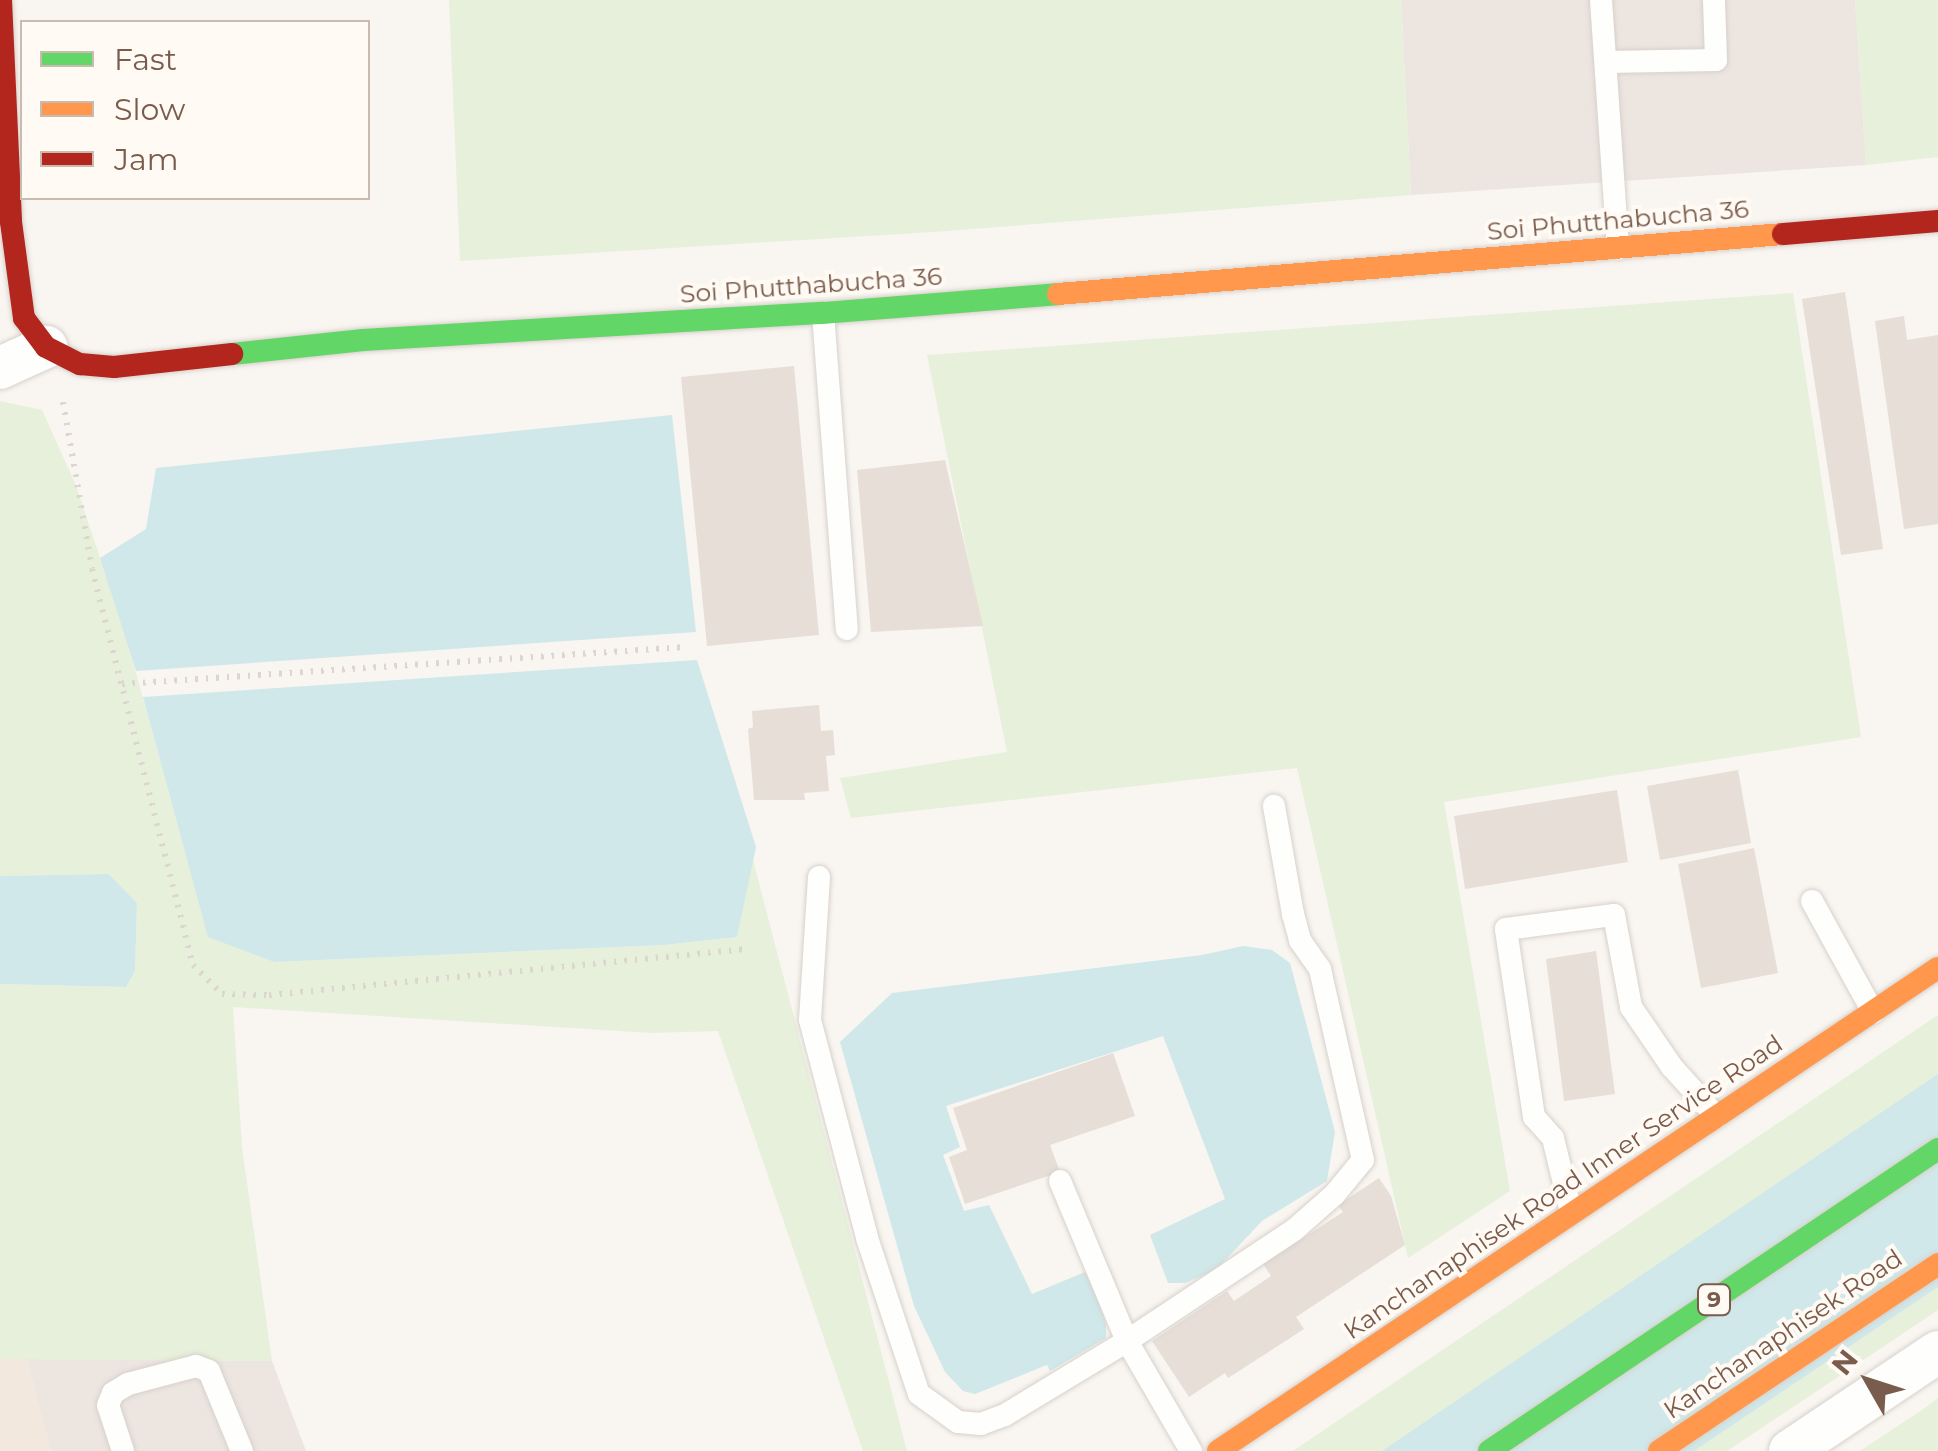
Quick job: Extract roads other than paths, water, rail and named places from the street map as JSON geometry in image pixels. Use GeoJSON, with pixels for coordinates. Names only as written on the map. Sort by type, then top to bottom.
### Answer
{"type":"FeatureCollection","features":[{"type":"Feature","properties":{"kind":"main road"},"geometry":{"type":"LineString","coordinates":[[1,0],[11,222],[24,318],[53,352]]}},
{"type":"Feature","properties":{"kind":"main road","name":"Soi Phutthabucha 36"},"geometry":{"type":"LineString","coordinates":[[53,352],[80,364],[114,367],[363,340],[823,314],[1938,221]]}},
{"type":"Feature","properties":{"kind":"main road","name":"Kanchanaphisek Road Inner Service Road"},"geometry":{"type":"LineString","coordinates":[[1218,1451],[1938,968]]}},
{"type":"Feature","properties":{"kind":"main road","name":"9"},"geometry":{"type":"LineString","coordinates":[[1489,1451],[1938,1149]]}},
{"type":"Feature","properties":{"kind":"main road","name":"Kanchanaphisek Road"},"geometry":{"type":"LineString","coordinates":[[1658,1451],[1938,1264]]}},
{"type":"Feature","properties":{"kind":"street"},"geometry":{"type":"LineString","coordinates":[[0,368],[53,352]]}},
{"type":"Feature","properties":{"kind":"street"},"geometry":{"type":"LineString","coordinates":[[1790,1451],[1938,1352]]}},
{"type":"Feature","properties":{"kind":"lane"},"geometry":{"type":"LineString","coordinates":[[1602,0],[1618,248]]}},
{"type":"Feature","properties":{"kind":"lane"},"geometry":{"type":"LineString","coordinates":[[1607,62],[1716,60],[1714,0]]}},
{"type":"Feature","properties":{"kind":"lane"},"geometry":{"type":"LineString","coordinates":[[823,314],[847,629]]}},
{"type":"Feature","properties":{"kind":"lane"},"geometry":{"type":"LineString","coordinates":[[819,877],[810,1020],[867,1238],[919,1394],[958,1422],[981,1424],[1005,1415],[1128,1341],[1294,1230],[1334,1195],[1363,1160],[1320,969],[1300,940],[1292,914],[1274,806]]}},
{"type":"Feature","properties":{"kind":"lane"},"geometry":{"type":"LineString","coordinates":[[1812,902],[1874,1012]]}},
{"type":"Feature","properties":{"kind":"lane"},"geometry":{"type":"LineString","coordinates":[[1572,1214],[1553,1138],[1534,1117],[1506,929],[1614,915],[1631,1007],[1672,1067],[1718,1117]]}},
{"type":"Feature","properties":{"kind":"lane"},"geometry":{"type":"LineString","coordinates":[[1060,1181],[1128,1341],[1190,1451]]}},
{"type":"Feature","properties":{"kind":"lane"},"geometry":{"type":"LineString","coordinates":[[123,1451],[108,1404],[113,1393],[128,1384],[196,1366],[205,1367],[214,1379],[242,1451]]}},
{"type":"Feature","properties":{"kind":"water"},"geometry":{"type":"Polygon","coordinates":[[[672,415],[696,632],[136,671],[100,558],[146,529],[156,468],[672,415]]]}},
{"type":"Feature","properties":{"kind":"water"},"geometry":{"type":"Polygon","coordinates":[[[697,660],[756,847],[737,937],[664,945],[274,962],[208,937],[143,697],[697,660]]]}},
{"type":"Feature","properties":{"kind":"water"},"geometry":{"type":"Polygon","coordinates":[[[109,874],[137,903],[135,971],[126,987],[0,984],[0,876],[109,874]]]}},
{"type":"Feature","properties":{"kind":"water"},"geometry":{"type":"Polygon","coordinates":[[[1243,946],[1272,950],[1290,963],[1335,1132],[1327,1181],[1262,1221],[1216,1270],[1185,1283],[1168,1283],[1150,1235],[1225,1199],[1163,1036],[946,1106],[960,1147],[943,1155],[964,1211],[989,1205],[1032,1294],[1085,1272],[1091,1277],[1106,1324],[1106,1338],[1050,1371],[1047,1365],[975,1394],[963,1391],[945,1372],[914,1306],[840,1042],[892,993],[1202,955],[1243,946]]]}},
{"type":"Feature","properties":{"kind":"water"},"geometry":{"type":"Polygon","coordinates":[[[1938,1074],[1938,1287],[1694,1451],[1382,1451],[1938,1074]]]}}]}
